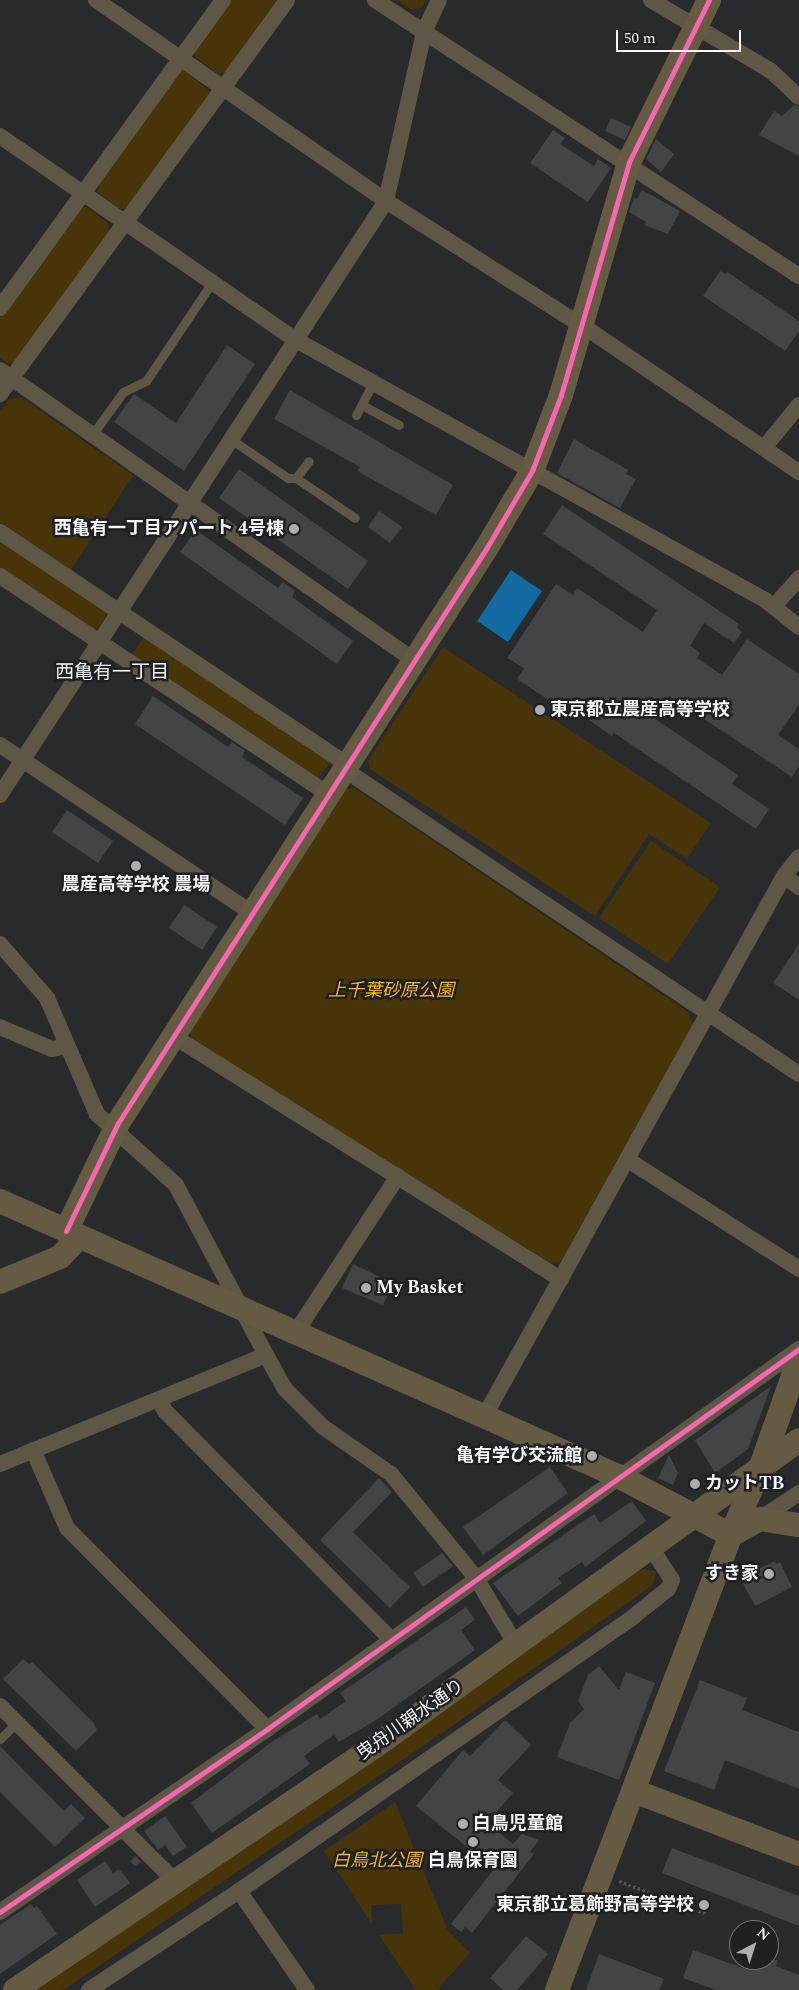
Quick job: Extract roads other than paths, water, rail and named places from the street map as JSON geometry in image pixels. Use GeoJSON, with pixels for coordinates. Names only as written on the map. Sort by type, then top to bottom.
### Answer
{"type":"FeatureCollection","features":[{"type":"Feature","properties":{"kind":"street"},"geometry":{"type":"LineString","coordinates":[[96,0],[181,59],[223,91],[386,201],[581,326],[799,472]]}},
{"type":"Feature","properties":{"kind":"street"},"geometry":{"type":"LineString","coordinates":[[0,308],[223,0]]}},
{"type":"Feature","properties":{"kind":"street"},"geometry":{"type":"LineString","coordinates":[[0,394],[6,374],[124,224],[223,91],[287,0]]}},
{"type":"Feature","properties":{"kind":"street"},"geometry":{"type":"LineString","coordinates":[[376,0],[629,162],[799,276]]}},
{"type":"Feature","properties":{"kind":"street"},"geometry":{"type":"LineString","coordinates":[[0,795],[386,201],[424,32],[439,0]]}},
{"type":"Feature","properties":{"kind":"street"},"geometry":{"type":"LineString","coordinates":[[651,0],[771,71],[799,97]]}},
{"type":"Feature","properties":{"kind":"street"},"geometry":{"type":"LineString","coordinates":[[0,1282],[60,1257],[73,1234],[113,1130],[415,661],[532,471],[547,437],[629,162],[709,0]]}},
{"type":"Feature","properties":{"kind":"street"},"geometry":{"type":"LineString","coordinates":[[0,136],[211,284],[296,340],[774,606],[799,627]]}},
{"type":"Feature","properties":{"kind":"street"},"geometry":{"type":"LineString","coordinates":[[6,374],[415,661]]}},
{"type":"Feature","properties":{"kind":"street"},"geometry":{"type":"LineString","coordinates":[[764,448],[799,405]]}},
{"type":"Feature","properties":{"kind":"street"},"geometry":{"type":"LineString","coordinates":[[0,532],[799,1074]]}},
{"type":"Feature","properties":{"kind":"street"},"geometry":{"type":"LineString","coordinates":[[0,576],[329,794]]}},
{"type":"Feature","properties":{"kind":"street"},"geometry":{"type":"LineString","coordinates":[[774,606],[799,578]]}},
{"type":"Feature","properties":{"kind":"street"},"geometry":{"type":"LineString","coordinates":[[0,745],[253,914]]}},
{"type":"Feature","properties":{"kind":"street"},"geometry":{"type":"LineString","coordinates":[[484,1417],[784,876],[799,857]]}},
{"type":"Feature","properties":{"kind":"street"},"geometry":{"type":"LineString","coordinates":[[784,876],[799,886]]}},
{"type":"Feature","properties":{"kind":"street"},"geometry":{"type":"LineString","coordinates":[[0,944],[47,998],[97,1114],[176,1185],[284,1388],[323,1427],[391,1474],[476,1578],[516,1645]]}},
{"type":"Feature","properties":{"kind":"street"},"geometry":{"type":"LineString","coordinates":[[0,1027],[52,1050],[67,1046]]}},
{"type":"Feature","properties":{"kind":"street"},"geometry":{"type":"LineString","coordinates":[[173,1036],[561,1279]]}},
{"type":"Feature","properties":{"kind":"street"},"geometry":{"type":"LineString","coordinates":[[628,1160],[799,1269]]}},
{"type":"Feature","properties":{"kind":"street"},"geometry":{"type":"LineString","coordinates":[[296,1332],[398,1176]]}},
{"type":"Feature","properties":{"kind":"street"},"geometry":{"type":"LineString","coordinates":[[0,1201],[618,1476],[697,1515],[731,1535]]}},
{"type":"Feature","properties":{"kind":"street"},"geometry":{"type":"LineString","coordinates":[[0,1912],[267,1729],[618,1476],[799,1349]]}},
{"type":"Feature","properties":{"kind":"street"},"geometry":{"type":"LineString","coordinates":[[0,1464],[266,1355]]}},
{"type":"Feature","properties":{"kind":"street"},"geometry":{"type":"LineString","coordinates":[[557,1990],[731,1535],[761,1466],[799,1359]]}},
{"type":"Feature","properties":{"kind":"street"},"geometry":{"type":"LineString","coordinates":[[159,1400],[165,1412],[391,1639]]}},
{"type":"Feature","properties":{"kind":"street","name":"曳舟川親水通り"},"geometry":{"type":"LineString","coordinates":[[15,1990],[176,1882],[516,1645],[799,1440]]}},
{"type":"Feature","properties":{"kind":"street"},"geometry":{"type":"LineString","coordinates":[[34,1450],[67,1528],[267,1729]]}},
{"type":"Feature","properties":{"kind":"street"},"geometry":{"type":"LineString","coordinates":[[731,1535],[760,1519],[799,1493]]}},
{"type":"Feature","properties":{"kind":"street"},"geometry":{"type":"LineString","coordinates":[[760,1519],[799,1525]]}},
{"type":"Feature","properties":{"kind":"street"},"geometry":{"type":"LineString","coordinates":[[89,1990],[239,1891],[520,1696],[668,1589],[672,1580],[651,1548]]}},
{"type":"Feature","properties":{"kind":"street"},"geometry":{"type":"LineString","coordinates":[[0,1706],[176,1882]]}},
{"type":"Feature","properties":{"kind":"street"},"geometry":{"type":"LineString","coordinates":[[634,1791],[799,1854]]}},
{"type":"Feature","properties":{"kind":"street"},"geometry":{"type":"LineString","coordinates":[[239,1891],[307,1990]]}},
{"type":"Feature","properties":{"kind":"lane"},"geometry":{"type":"LineString","coordinates":[[92,435],[123,392],[146,382],[211,284]]}},
{"type":"Feature","properties":{"kind":"lane"},"geometry":{"type":"LineString","coordinates":[[356,415],[373,383]]}},
{"type":"Feature","properties":{"kind":"lane"},"geometry":{"type":"LineString","coordinates":[[362,405],[398,425]]}},
{"type":"Feature","properties":{"kind":"lane"},"geometry":{"type":"LineString","coordinates":[[232,440],[288,478],[296,478],[355,518]]}},
{"type":"Feature","properties":{"kind":"lane"},"geometry":{"type":"LineString","coordinates":[[296,478],[309,461]]}},
{"type":"Feature","properties":{"kind":"lane"},"geometry":{"type":"LineString","coordinates":[[0,1739],[17,1722]]}},
{"type":"Feature","properties":{"kind":"water"},"geometry":{"type":"Polygon","coordinates":[[[511,570],[542,591],[508,642],[477,621],[511,570]]]}},
{"type":"Feature","properties":{"kind":"place","name":"西亀有一丁目アパート 4号棟"},"geometry":{"type":"Point","coordinates":[294,529]}},
{"type":"Feature","properties":{"kind":"place","name":"東京都立農産高等学校"},"geometry":{"type":"Point","coordinates":[540,710]}},
{"type":"Feature","properties":{"kind":"place","name":"農産高等学校 農場"},"geometry":{"type":"Point","coordinates":[136,866]}},
{"type":"Feature","properties":{"kind":"place","name":"My Basket"},"geometry":{"type":"Point","coordinates":[366,1288]}},
{"type":"Feature","properties":{"kind":"place","name":"亀有学び交流館"},"geometry":{"type":"Point","coordinates":[592,1456]}},
{"type":"Feature","properties":{"kind":"place","name":"カットTB"},"geometry":{"type":"Point","coordinates":[695,1484]}},
{"type":"Feature","properties":{"kind":"place","name":"すき家"},"geometry":{"type":"Point","coordinates":[769,1574]}},
{"type":"Feature","properties":{"kind":"place","name":"白鳥児童館"},"geometry":{"type":"Point","coordinates":[463,1824]}},
{"type":"Feature","properties":{"kind":"place","name":"白鳥保育園"},"geometry":{"type":"Point","coordinates":[473,1842]}},
{"type":"Feature","properties":{"kind":"place","name":"東京都立葛飾野高等学校"},"geometry":{"type":"Point","coordinates":[704,1905]}},
{"type":"Feature","properties":{"kind":"district","name":"西亀有一丁目"},"geometry":{"type":"Point","coordinates":[112,673]}},
{"type":"Feature","properties":{"kind":"park label","name":"上千葉砂原公園"},"geometry":{"type":"Point","coordinates":[391,991]}},
{"type":"Feature","properties":{"kind":"park label","name":"白鳥北公園"},"geometry":{"type":"Point","coordinates":[377,1861]}}]}
